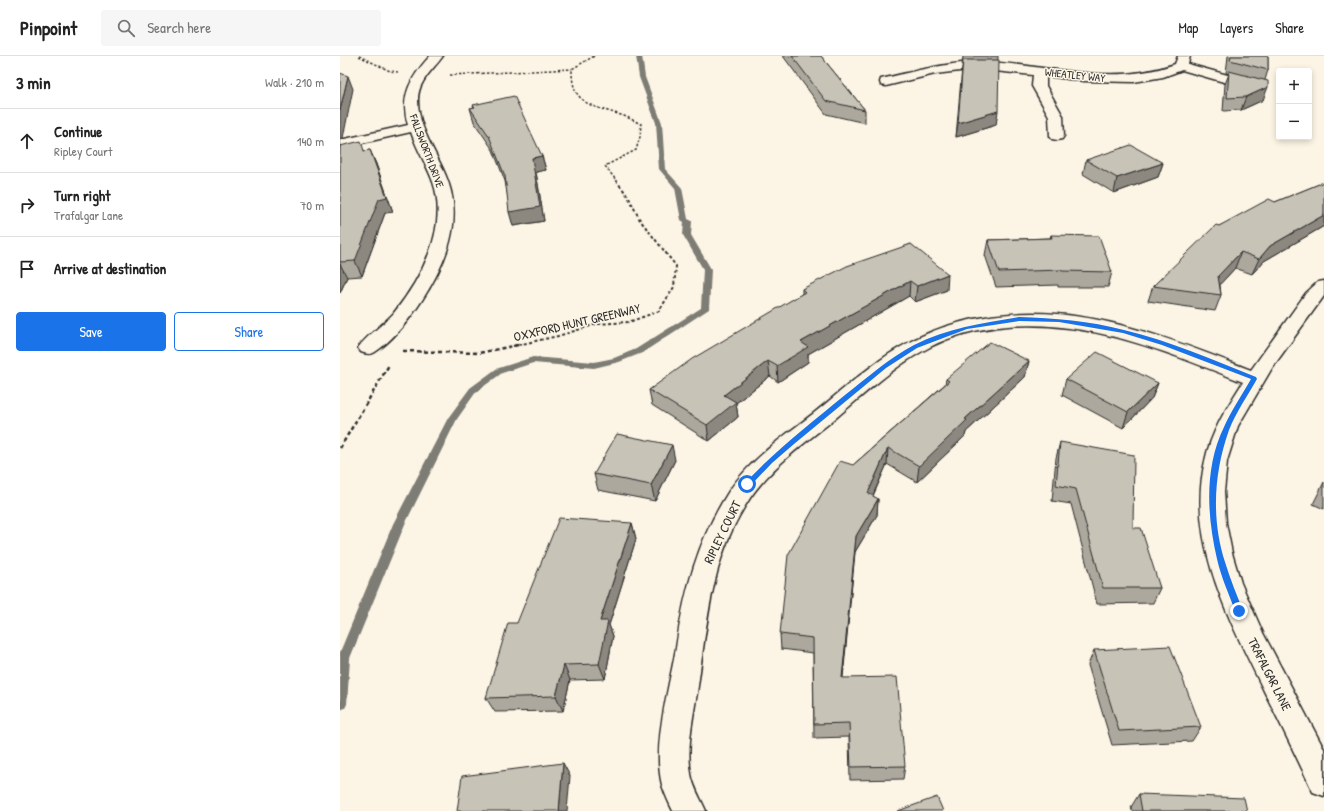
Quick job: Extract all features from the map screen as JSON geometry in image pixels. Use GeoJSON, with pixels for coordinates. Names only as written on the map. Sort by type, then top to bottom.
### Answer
{"type":"FeatureCollection","features":[{"type":"Feature","properties":{"kind":"street","name":"FALLSWORTH DRIVE"},"geometry":{"type":"LineString","coordinates":[[368,348],[390,329],[420,290],[433,263],[444,228],[446,213],[441,182],[416,127],[411,110],[414,86],[421,74],[437,56]]}},
{"type":"Feature","properties":{"kind":"street"},"geometry":{"type":"LineString","coordinates":[[1182,61],[1262,89]]}},
{"type":"Feature","properties":{"kind":"street","name":"WHEATLEY WAY"},"geometry":{"type":"LineString","coordinates":[[886,82],[924,73],[962,67],[984,66],[1126,79],[1154,76],[1182,61]]}},
{"type":"Feature","properties":{"kind":"street"},"geometry":{"type":"LineString","coordinates":[[1040,71],[1038,86],[1056,116],[1057,136]]}},
{"type":"Feature","properties":{"kind":"street"},"geometry":{"type":"LineString","coordinates":[[340,144],[416,127]]}},
{"type":"Feature","properties":{"kind":"street","name":"TRAFALGAR LANE"},"geometry":{"type":"LineString","coordinates":[[1324,286],[1313,297],[1254,379],[1226,428],[1217,458],[1212,484],[1212,518],[1220,561],[1239,611],[1324,781]]}},
{"type":"Feature","properties":{"kind":"street","name":"RIPLEY COURT"},"geometry":{"type":"LineString","coordinates":[[690,811],[678,786],[674,755],[694,620],[703,574],[714,543],[747,484],[770,461],[884,367],[915,346],[943,335],[966,328],[995,322],[1032,319],[1059,320],[1124,331],[1164,344],[1254,379]]}},
{"type":"Feature","properties":{"kind":"path"},"geometry":{"type":"LineString","coordinates":[[359,56],[390,71],[402,72]]}},
{"type":"Feature","properties":{"kind":"path"},"geometry":{"type":"LineString","coordinates":[[449,75],[572,69],[594,56]]}},
{"type":"Feature","properties":{"kind":"path","name":"OXXFORD HUNT GREENWAY"},"geometry":{"type":"LineString","coordinates":[[398,350],[440,353],[479,353],[558,336],[597,324],[629,322],[659,311],[674,287],[676,266],[640,220],[628,196],[605,166],[636,150],[640,137],[641,124],[620,114],[590,106],[580,98],[573,89],[571,80],[572,69]]}},
{"type":"Feature","properties":{"kind":"path"},"geometry":{"type":"LineString","coordinates":[[340,448],[390,363]]}},
{"type":"Feature","properties":{"kind":"building"},"geometry":{"type":"Polygon","coordinates":[[[792,56],[821,56],[865,110],[826,101],[792,56]]]}},
{"type":"Feature","properties":{"kind":"building"},"geometry":{"type":"Polygon","coordinates":[[[1231,56],[1268,56],[1268,70],[1230,60],[1231,56]]]}},
{"type":"Feature","properties":{"kind":"building"},"geometry":{"type":"Polygon","coordinates":[[[963,60],[999,60],[998,111],[958,123],[963,60]]]}},
{"type":"Feature","properties":{"kind":"building"},"geometry":{"type":"Polygon","coordinates":[[[1229,71],[1268,81],[1268,87],[1246,97],[1227,98],[1229,71]]]}},
{"type":"Feature","properties":{"kind":"building"},"geometry":{"type":"Polygon","coordinates":[[[340,73],[348,76],[340,110],[340,73]]]}},
{"type":"Feature","properties":{"kind":"building"},"geometry":{"type":"Polygon","coordinates":[[[514,96],[542,156],[532,158],[540,207],[509,212],[505,176],[489,136],[470,108],[475,107],[473,105],[514,96]]]}},
{"type":"Feature","properties":{"kind":"building"},"geometry":{"type":"Polygon","coordinates":[[[361,141],[364,151],[370,150],[387,197],[379,199],[355,261],[340,262],[340,146],[361,141]]]}},
{"type":"Feature","properties":{"kind":"building"},"geometry":{"type":"Polygon","coordinates":[[[1131,145],[1163,163],[1117,178],[1086,160],[1131,145]]]}},
{"type":"Feature","properties":{"kind":"building"},"geometry":{"type":"Polygon","coordinates":[[[1324,182],[1324,215],[1270,246],[1259,259],[1241,252],[1218,276],[1221,295],[1153,286],[1216,225],[1219,226],[1269,199],[1275,202],[1324,182]]]}},
{"type":"Feature","properties":{"kind":"building"},"geometry":{"type":"Polygon","coordinates":[[[1051,235],[1099,236],[1112,272],[1061,270],[999,272],[988,240],[1052,238],[1051,235]]]}},
{"type":"Feature","properties":{"kind":"building"},"geometry":{"type":"Polygon","coordinates":[[[911,244],[948,274],[917,286],[910,281],[801,342],[808,347],[777,366],[768,361],[724,395],[736,402],[707,425],[649,390],[692,359],[805,292],[802,289],[847,266],[911,244]]]}},
{"type":"Feature","properties":{"kind":"building"},"geometry":{"type":"Polygon","coordinates":[[[990,342],[1029,361],[965,419],[967,420],[919,466],[888,448],[868,493],[878,499],[856,536],[842,678],[897,677],[905,766],[851,767],[849,723],[814,724],[813,638],[780,634],[788,555],[840,461],[853,465],[949,381],[946,379],[990,342]]]}},
{"type":"Feature","properties":{"kind":"building"},"geometry":{"type":"Polygon","coordinates":[[[1097,352],[1158,383],[1128,412],[1066,379],[1097,352]]]}},
{"type":"Feature","properties":{"kind":"building"},"geometry":{"type":"Polygon","coordinates":[[[617,434],[672,445],[651,485],[594,474],[617,434]]]}},
{"type":"Feature","properties":{"kind":"building"},"geometry":{"type":"Polygon","coordinates":[[[1060,442],[1134,455],[1133,528],[1141,528],[1160,588],[1103,588],[1076,489],[1056,485],[1060,442]]]}},
{"type":"Feature","properties":{"kind":"building"},"geometry":{"type":"Polygon","coordinates":[[[559,518],[632,523],[600,621],[608,621],[599,664],[564,665],[556,696],[486,698],[508,623],[517,623],[559,518]]]}},
{"type":"Feature","properties":{"kind":"building"},"geometry":{"type":"Polygon","coordinates":[[[1170,646],[1201,727],[1119,731],[1094,650],[1170,646]]]}},
{"type":"Feature","properties":{"kind":"building"},"geometry":{"type":"Polygon","coordinates":[[[563,763],[559,811],[457,811],[462,776],[563,763]]]}},
{"type":"Feature","properties":{"kind":"building"},"geometry":{"type":"Polygon","coordinates":[[[1139,794],[1244,798],[1247,811],[1142,811],[1139,794]]]}},
{"type":"Feature","properties":{"kind":"building"},"geometry":{"type":"Polygon","coordinates":[[[937,797],[943,811],[898,811],[937,797]]]}},
{"type":"Feature","properties":{"kind":"waterway"},"geometry":{"type":"LineString","coordinates":[[340,704],[344,658],[399,524],[453,418],[473,390],[499,371],[533,360],[594,365],[616,360],[639,351],[705,309],[707,269],[687,235],[688,221],[685,220],[678,188],[662,169],[659,123],[642,77],[639,56]]}},
{"type":"Feature","properties":{"kind":"route"},"geometry":{"type":"LineString","coordinates":[[747,484],[792,442],[884,367],[915,346],[966,328],[1019,319],[1059,320],[1124,331],[1164,344],[1254,379],[1226,428],[1217,458],[1212,484],[1212,518],[1220,561],[1239,611]]}}]}
